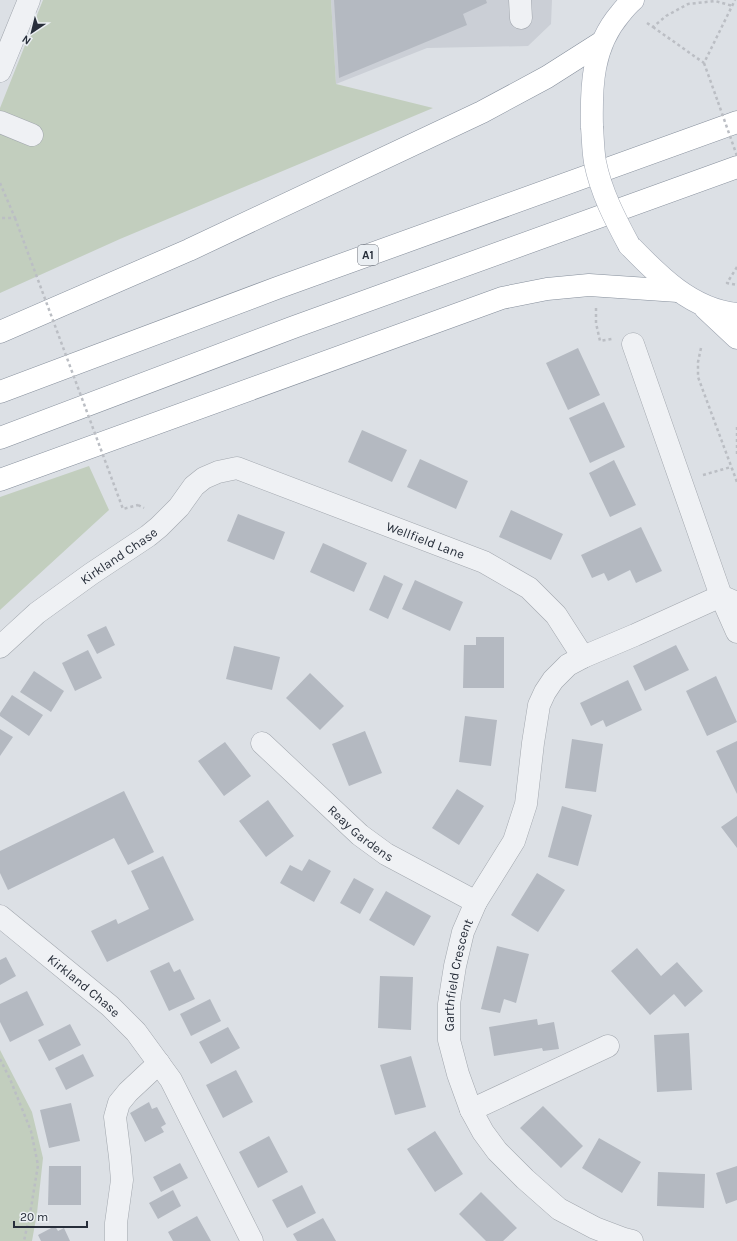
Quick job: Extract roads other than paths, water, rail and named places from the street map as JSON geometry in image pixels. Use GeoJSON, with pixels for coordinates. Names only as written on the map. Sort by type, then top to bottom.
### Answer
{"type":"FeatureCollection","features":[{"type":"Feature","properties":{"kind":"main road"},"geometry":{"type":"LineString","coordinates":[[613,0],[613,22]]}},
{"type":"Feature","properties":{"kind":"main road"},"geometry":{"type":"LineString","coordinates":[[633,0],[613,22],[602,42],[594,70],[591,99],[592,127],[595,161],[603,193],[614,218],[629,245],[678,291],[701,305],[737,338]]}},
{"type":"Feature","properties":{"kind":"main road"},"geometry":{"type":"LineString","coordinates":[[0,332],[189,250],[482,112],[547,77],[602,42]]}},
{"type":"Feature","properties":{"kind":"main road","name":"A1"},"geometry":{"type":"LineString","coordinates":[[0,392],[277,288],[737,122]]}},
{"type":"Feature","properties":{"kind":"main road"},"geometry":{"type":"LineString","coordinates":[[0,438],[294,327],[737,167]]}},
{"type":"Feature","properties":{"kind":"main road"},"geometry":{"type":"LineString","coordinates":[[0,480],[502,298],[547,288],[589,285],[678,291]]}},
{"type":"Feature","properties":{"kind":"main road"},"geometry":{"type":"LineString","coordinates":[[701,305],[726,313],[737,314]]}},
{"type":"Feature","properties":{"kind":"street"},"geometry":{"type":"LineString","coordinates":[[0,71],[29,0]]}},
{"type":"Feature","properties":{"kind":"street"},"geometry":{"type":"LineString","coordinates":[[0,122],[32,135]]}},
{"type":"Feature","properties":{"kind":"street"},"geometry":{"type":"LineString","coordinates":[[633,344],[682,482],[729,600],[737,632]]}},
{"type":"Feature","properties":{"kind":"street","name":"Kirkland Chase"},"geometry":{"type":"LineString","coordinates":[[0,647],[37,613],[159,527],[179,507],[194,486],[204,478],[218,472],[237,468]]}},
{"type":"Feature","properties":{"kind":"street","name":"Wellfield Lane"},"geometry":{"type":"LineString","coordinates":[[237,468],[484,562],[528,588],[545,604],[556,615],[583,657]]}},
{"type":"Feature","properties":{"kind":"street","name":"Garthfield Crescent"},"geometry":{"type":"LineString","coordinates":[[627,1240],[595,1228],[559,1209],[525,1179],[497,1151],[483,1132],[470,1110],[449,1040],[449,1004],[455,966],[463,932],[476,902],[514,841],[526,804],[539,705],[553,680],[568,665],[583,657],[635,635],[729,600]]}},
{"type":"Feature","properties":{"kind":"street","name":"Reay Gardens"},"geometry":{"type":"LineString","coordinates":[[262,743],[360,835],[386,854],[476,902]]}},
{"type":"Feature","properties":{"kind":"street","name":"Kirkland Chase"},"geometry":{"type":"LineString","coordinates":[[0,916],[110,1006],[136,1032],[172,1080],[252,1241]]}},
{"type":"Feature","properties":{"kind":"street"},"geometry":{"type":"LineString","coordinates":[[470,1110],[608,1046]]}},
{"type":"Feature","properties":{"kind":"street"},"geometry":{"type":"LineString","coordinates":[[116,1241],[116,1223],[122,1180],[115,1117],[119,1102],[159,1063]]}}]}
